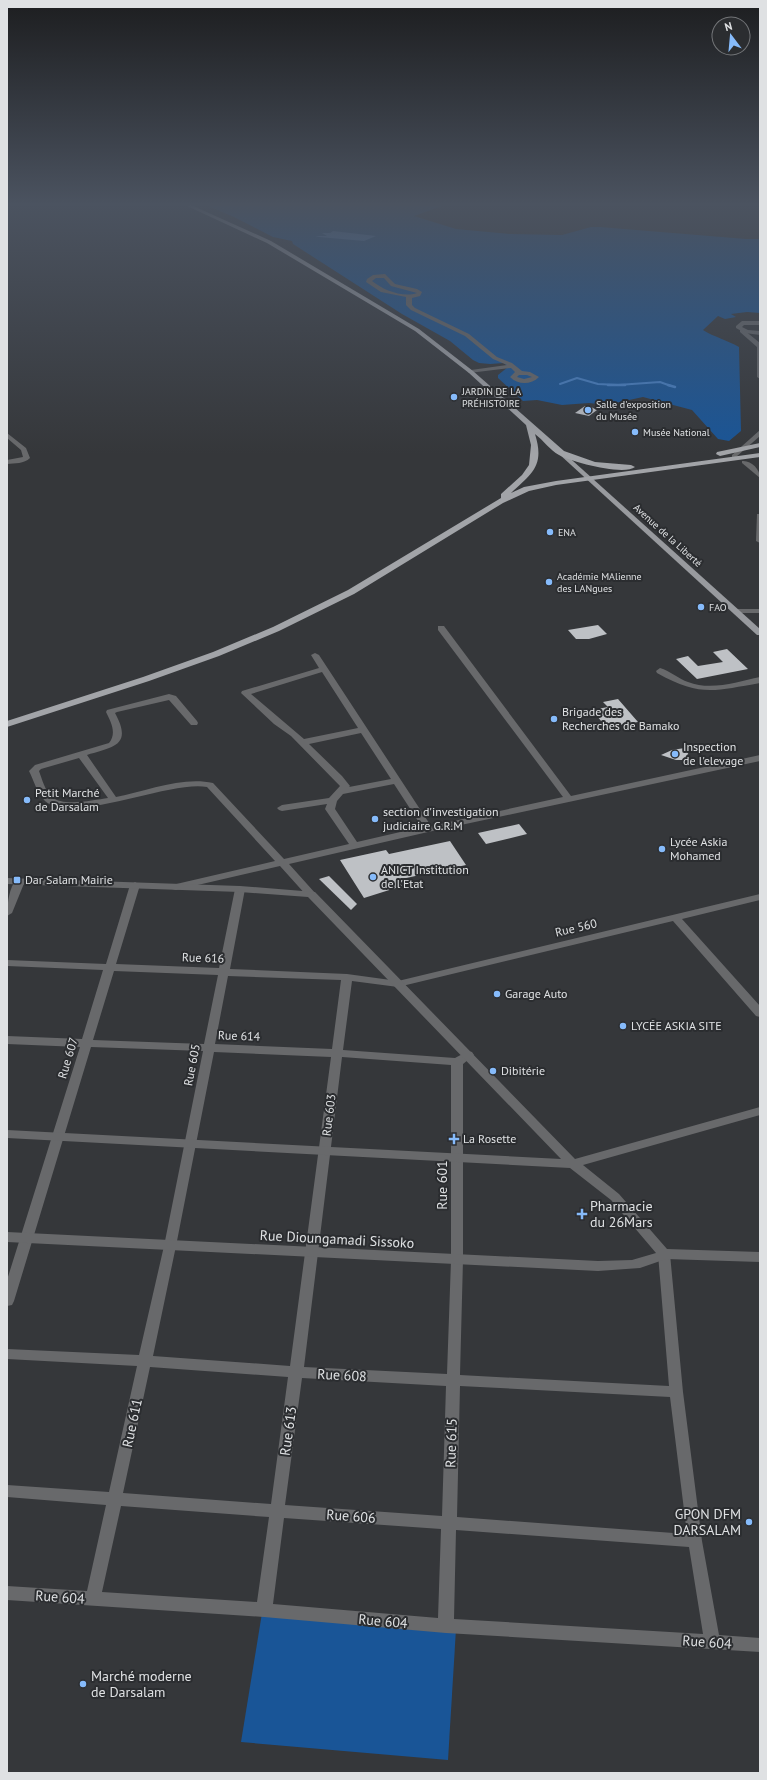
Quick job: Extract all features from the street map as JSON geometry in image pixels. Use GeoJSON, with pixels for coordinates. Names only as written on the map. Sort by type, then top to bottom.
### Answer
{"type":"FeatureCollection","features":[{"type":"Feature","properties":{"kind":"highway"},"geometry":{"type":"LineString","coordinates":[[347,288],[417,330],[471,372],[561,453],[578,462],[625,467],[720,454],[760,445]]}},
{"type":"Feature","properties":{"kind":"highway"},"geometry":{"type":"LineString","coordinates":[[500,501],[527,475],[535,461],[536,445],[528,424]]}},
{"type":"Feature","properties":{"kind":"highway"},"geometry":{"type":"LineString","coordinates":[[735,457],[760,451]]}},
{"type":"Feature","properties":{"kind":"highway"},"geometry":{"type":"LineString","coordinates":[[7,724],[153,677],[216,654],[276,629],[351,592],[500,501],[527,489],[556,483],[671,466],[760,455]]}},
{"type":"Feature","properties":{"kind":"highway"},"geometry":{"type":"LineString","coordinates":[[735,457],[744,462],[760,463]]}},
{"type":"Feature","properties":{"kind":"main road","name":"Avenue de la Liberté"},"geometry":{"type":"LineString","coordinates":[[561,453],[759,631]]}},
{"type":"Feature","properties":{"kind":"street"},"geometry":{"type":"LineString","coordinates":[[376,288],[383,292],[410,297],[418,296],[420,293],[408,288]]}},
{"type":"Feature","properties":{"kind":"street"},"geometry":{"type":"LineString","coordinates":[[410,297],[409,305],[413,309],[460,331],[496,358],[512,366],[520,373]]}},
{"type":"Feature","properties":{"kind":"street"},"geometry":{"type":"LineString","coordinates":[[760,323],[751,322],[739,324],[738,328],[760,346],[760,377]]}},
{"type":"Feature","properties":{"kind":"street"},"geometry":{"type":"LineString","coordinates":[[742,331],[760,333]]}},
{"type":"Feature","properties":{"kind":"street"},"geometry":{"type":"LineString","coordinates":[[471,372],[512,366]]}},
{"type":"Feature","properties":{"kind":"street"},"geometry":{"type":"LineString","coordinates":[[735,457],[741,449],[760,432]]}},
{"type":"Feature","properties":{"kind":"street"},"geometry":{"type":"LineString","coordinates":[[7,435],[24,449],[27,458],[24,460],[7,462]]}},
{"type":"Feature","properties":{"kind":"street"},"geometry":{"type":"LineString","coordinates":[[744,462],[755,470],[760,476]]}},
{"type":"Feature","properties":{"kind":"street"},"geometry":{"type":"LineString","coordinates":[[760,516],[760,541]]}},
{"type":"Feature","properties":{"kind":"street"},"geometry":{"type":"LineString","coordinates":[[737,611],[760,611]]}},
{"type":"Feature","properties":{"kind":"street"},"geometry":{"type":"LineString","coordinates":[[440,628],[569,799]]}},
{"type":"Feature","properties":{"kind":"street"},"geometry":{"type":"LineString","coordinates":[[315,655],[428,829]]}},
{"type":"Feature","properties":{"kind":"street"},"geometry":{"type":"LineString","coordinates":[[324,669],[244,693],[277,722],[303,742],[339,778],[345,786],[343,791]]}},
{"type":"Feature","properties":{"kind":"street"},"geometry":{"type":"LineString","coordinates":[[660,670],[688,685],[703,688],[719,688],[760,680]]}},
{"type":"Feature","properties":{"kind":"street"},"geometry":{"type":"LineString","coordinates":[[194,723],[173,698],[169,697],[114,710],[110,712],[118,727],[116,742],[112,745],[34,769],[34,771],[49,799],[57,804],[68,806],[114,800],[195,782],[210,785],[311,894],[573,1164],[615,1197],[664,1254],[676,1392],[695,1541],[712,1642]]}},
{"type":"Feature","properties":{"kind":"street"},"geometry":{"type":"LineString","coordinates":[[303,742],[364,730]]}},
{"type":"Feature","properties":{"kind":"street"},"geometry":{"type":"LineString","coordinates":[[81,754],[114,800]]}},
{"type":"Feature","properties":{"kind":"street"},"geometry":{"type":"LineString","coordinates":[[176,887],[428,829],[760,758]]}},
{"type":"Feature","properties":{"kind":"street"},"geometry":{"type":"LineString","coordinates":[[282,808],[332,800],[343,791],[397,781]]}},
{"type":"Feature","properties":{"kind":"street"},"geometry":{"type":"LineString","coordinates":[[332,800],[330,809],[333,816],[355,846]]}},
{"type":"Feature","properties":{"kind":"street"},"geometry":{"type":"LineString","coordinates":[[7,881],[240,889],[311,894]]}},
{"type":"Feature","properties":{"kind":"street"},"geometry":{"type":"LineString","coordinates":[[7,913],[20,881]]}},
{"type":"Feature","properties":{"kind":"street","name":"Rue 607"},"geometry":{"type":"LineString","coordinates":[[7,1301],[135,885]]}},
{"type":"Feature","properties":{"kind":"street","name":"Rue 605"},"geometry":{"type":"LineString","coordinates":[[170,1246],[240,889]]}},
{"type":"Feature","properties":{"kind":"street","name":"Rue 560"},"geometry":{"type":"LineString","coordinates":[[398,984],[760,897]]}},
{"type":"Feature","properties":{"kind":"street"},"geometry":{"type":"LineString","coordinates":[[675,918],[760,1013]]}},
{"type":"Feature","properties":{"kind":"street","name":"Rue 616"},"geometry":{"type":"LineString","coordinates":[[7,963],[347,977],[398,984]]}},
{"type":"Feature","properties":{"kind":"street","name":"Rue 603"},"geometry":{"type":"LineString","coordinates":[[312,1253],[347,977]]}},
{"type":"Feature","properties":{"kind":"street","name":"Rue 614"},"geometry":{"type":"LineString","coordinates":[[7,1040],[337,1053],[457,1062]]}},
{"type":"Feature","properties":{"kind":"street"},"geometry":{"type":"LineString","coordinates":[[457,1062],[468,1055]]}},
{"type":"Feature","properties":{"kind":"street","name":"Rue 601"},"geometry":{"type":"LineString","coordinates":[[457,1062],[457,1260]]}},
{"type":"Feature","properties":{"kind":"street"},"geometry":{"type":"LineString","coordinates":[[7,1134],[573,1164],[760,1111]]}},
{"type":"Feature","properties":{"kind":"street","name":"Rue Dioungamadi Sissoko"},"geometry":{"type":"LineString","coordinates":[[7,1237],[598,1266],[631,1266],[654,1260],[664,1254]]}},
{"type":"Feature","properties":{"kind":"street","name":"Rue 611"},"geometry":{"type":"LineString","coordinates":[[94,1599],[170,1246]]}},
{"type":"Feature","properties":{"kind":"street","name":"Rue 613"},"geometry":{"type":"LineString","coordinates":[[264,1610],[312,1253]]}},
{"type":"Feature","properties":{"kind":"street"},"geometry":{"type":"LineString","coordinates":[[664,1254],[760,1257]]}},
{"type":"Feature","properties":{"kind":"street","name":"Rue 615"},"geometry":{"type":"LineString","coordinates":[[446,1626],[457,1260]]}},
{"type":"Feature","properties":{"kind":"street","name":"Rue 608"},"geometry":{"type":"LineString","coordinates":[[7,1354],[145,1361],[296,1372],[676,1392]]}},
{"type":"Feature","properties":{"kind":"street","name":"Rue 606"},"geometry":{"type":"LineString","coordinates":[[7,1491],[695,1541]]}},
{"type":"Feature","properties":{"kind":"street","name":"Rue 604"},"geometry":{"type":"LineString","coordinates":[[7,1593],[264,1610],[446,1626],[760,1645]]}},
{"type":"Feature","properties":{"kind":"shaded area"},"geometry":{"type":"Polygon","coordinates":[[[362,288],[760,288],[760,313],[747,312],[731,314],[736,317],[725,319],[718,316],[703,330],[739,347],[741,431],[729,441],[718,439],[692,410],[643,397],[606,405],[589,403],[562,405],[537,400],[523,401],[498,378],[498,375],[508,367],[504,363],[479,363],[473,360],[450,341],[402,314],[362,288]]]}},
{"type":"Feature","properties":{"kind":"shaded area"},"geometry":{"type":"Polygon","coordinates":[[[262,1613],[456,1629],[448,1760],[241,1742],[262,1613]]]}},
{"type":"Feature","properties":{"kind":"building","name":"Salle d'exposition du Musée"},"geometry":{"type":"Polygon","coordinates":[[[585,406],[589,406],[597,410],[589,416],[575,413],[585,406]]]}},
{"type":"Feature","properties":{"kind":"building"},"geometry":{"type":"Polygon","coordinates":[[[598,625],[607,634],[589,639],[576,639],[568,630],[598,625]]]}},
{"type":"Feature","properties":{"kind":"building"},"geometry":{"type":"Polygon","coordinates":[[[727,649],[748,669],[697,679],[676,659],[688,656],[698,666],[723,662],[713,652],[727,649]]]}},
{"type":"Feature","properties":{"kind":"building"},"geometry":{"type":"Polygon","coordinates":[[[618,699],[638,722],[606,727],[592,710],[608,707],[603,702],[618,699]]]}},
{"type":"Feature","properties":{"kind":"building"},"geometry":{"type":"Polygon","coordinates":[[[691,747],[685,760],[676,760],[661,755],[672,750],[691,747]]]}},
{"type":"Feature","properties":{"kind":"building","name":"ANICT Institution de l'Etat"},"geometry":{"type":"Polygon","coordinates":[[[519,824],[527,834],[486,844],[478,833],[519,824]]]}},
{"type":"Feature","properties":{"kind":"building"},"geometry":{"type":"Polygon","coordinates":[[[450,841],[466,865],[397,880],[402,886],[364,898],[340,860],[386,850],[389,854],[450,841]]]}},
{"type":"Feature","properties":{"kind":"building"},"geometry":{"type":"Polygon","coordinates":[[[329,876],[357,904],[351,910],[319,879],[329,876]]]}},
{"type":"Feature","properties":{"kind":"waterway"},"geometry":{"type":"LineString","coordinates":[[560,384],[577,378],[598,384],[618,385]]}},
{"type":"Feature","properties":{"kind":"waterway"},"geometry":{"type":"LineString","coordinates":[[618,385],[660,382],[669,385]]}},
{"type":"Feature","properties":{"kind":"waterway"},"geometry":{"type":"LineString","coordinates":[[608,385],[618,385]]}},
{"type":"Feature","properties":{"kind":"waterway"},"geometry":{"type":"LineString","coordinates":[[618,385],[625,385]]}},
{"type":"Feature","properties":{"kind":"waterway"},"geometry":{"type":"LineString","coordinates":[[669,385],[675,387]]}},
{"type":"Feature","properties":{"kind":"place","name":"JARDIN DE LA PRÉHISTOIRE"},"geometry":{"type":"Point","coordinates":[454,397]}},
{"type":"Feature","properties":{"kind":"place","name":"Salle d'exposition du Musée"},"geometry":{"type":"Point","coordinates":[588,410]}},
{"type":"Feature","properties":{"kind":"place","name":"Musée National"},"geometry":{"type":"Point","coordinates":[635,432]}},
{"type":"Feature","properties":{"kind":"place","name":"ENA"},"geometry":{"type":"Point","coordinates":[550,532]}},
{"type":"Feature","properties":{"kind":"place","name":"Académie MAlienne des LANgues"},"geometry":{"type":"Point","coordinates":[549,582]}},
{"type":"Feature","properties":{"kind":"place","name":"FAO"},"geometry":{"type":"Point","coordinates":[701,607]}},
{"type":"Feature","properties":{"kind":"place","name":"Brigade des Recherches de Bamako"},"geometry":{"type":"Point","coordinates":[554,719]}},
{"type":"Feature","properties":{"kind":"place","name":"Inspection de l'elevage"},"geometry":{"type":"Point","coordinates":[675,754]}},
{"type":"Feature","properties":{"kind":"place","name":"Petit Marché de Darsalam"},"geometry":{"type":"Point","coordinates":[27,800]}},
{"type":"Feature","properties":{"kind":"place","name":"section d'investigation judiciaire G.R.M"},"geometry":{"type":"Point","coordinates":[375,819]}},
{"type":"Feature","properties":{"kind":"place","name":"Lycée Askia Mohamed"},"geometry":{"type":"Point","coordinates":[662,849]}},
{"type":"Feature","properties":{"kind":"place","name":"ANICT Institution de l'Etat"},"geometry":{"type":"Point","coordinates":[373,877]}},
{"type":"Feature","properties":{"kind":"place","name":"Dar Salam Mairie"},"geometry":{"type":"Point","coordinates":[17,880]}},
{"type":"Feature","properties":{"kind":"place","name":"Garage Auto"},"geometry":{"type":"Point","coordinates":[497,994]}},
{"type":"Feature","properties":{"kind":"place","name":"LYCÉE ASKIA SITE"},"geometry":{"type":"Point","coordinates":[623,1026]}},
{"type":"Feature","properties":{"kind":"place","name":"Dibitérie"},"geometry":{"type":"Point","coordinates":[493,1071]}},
{"type":"Feature","properties":{"kind":"place","name":"La Rosette"},"geometry":{"type":"Point","coordinates":[454,1139]}},
{"type":"Feature","properties":{"kind":"place","name":"Pharmacie du 26Mars"},"geometry":{"type":"Point","coordinates":[582,1214]}},
{"type":"Feature","properties":{"kind":"place","name":"GPON DFM DARSALAM"},"geometry":{"type":"Point","coordinates":[749,1522]}},
{"type":"Feature","properties":{"kind":"place","name":"Marché moderne de Darsalam"},"geometry":{"type":"Point","coordinates":[83,1684]}}]}
